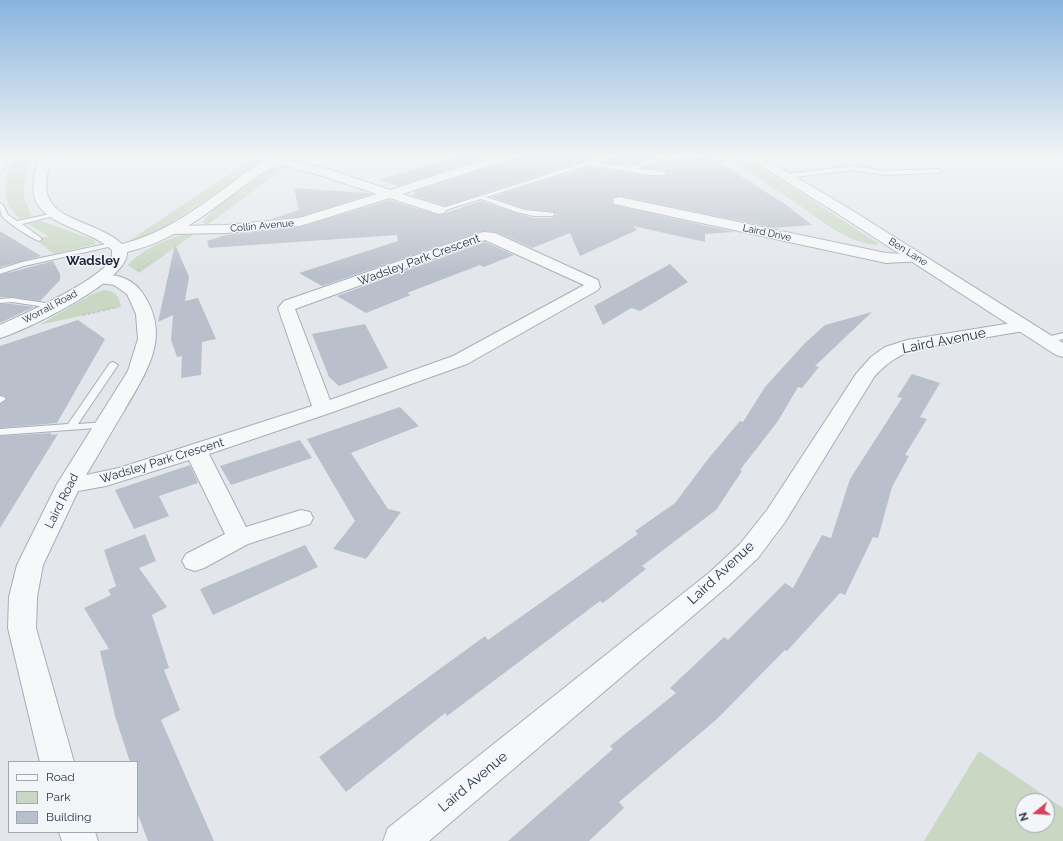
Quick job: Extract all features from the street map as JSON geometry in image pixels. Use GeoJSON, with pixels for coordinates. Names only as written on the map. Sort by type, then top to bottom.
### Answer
{"type":"FeatureCollection","features":[{"type":"Feature","properties":{"kind":"street"},"geometry":{"type":"LineString","coordinates":[[43,195],[47,207],[55,215],[95,232],[117,247],[151,242],[172,230],[222,195]]}},
{"type":"Feature","properties":{"kind":"street","name":"Collin Avenue"},"geometry":{"type":"LineString","coordinates":[[172,230],[226,229],[300,222],[389,195]]}},
{"type":"Feature","properties":{"kind":"street"},"geometry":{"type":"LineString","coordinates":[[397,195],[439,210]]}},
{"type":"Feature","properties":{"kind":"street","name":"Ben Lane"},"geometry":{"type":"LineString","coordinates":[[817,195],[1063,351]]}},
{"type":"Feature","properties":{"kind":"street","name":"Laird Drive"},"geometry":{"type":"LineString","coordinates":[[619,201],[886,258],[917,258]]}},
{"type":"Feature","properties":{"kind":"street","name":"Wadsley Park Crescent"},"geometry":{"type":"LineString","coordinates":[[69,484],[98,481],[196,451],[323,409],[460,360],[592,287],[592,282],[490,236],[483,236],[290,305],[286,308],[323,409]]}},
{"type":"Feature","properties":{"kind":"street","name":"Worrall Road"},"geometry":{"type":"LineString","coordinates":[[0,332],[52,306],[100,279],[117,262],[117,247]]}},
{"type":"Feature","properties":{"kind":"street","name":"Laird Road"},"geometry":{"type":"LineString","coordinates":[[57,761],[22,628],[23,597],[30,565],[69,484],[138,372],[145,352],[148,337],[146,320],[134,290],[121,282],[100,279]]}},
{"type":"Feature","properties":{"kind":"street","name":"Laird Avenue"},"geometry":{"type":"LineString","coordinates":[[401,841],[719,579],[748,551],[776,516],[866,374],[878,361],[892,351],[913,344],[1024,326]]}},
{"type":"Feature","properties":{"kind":"street"},"geometry":{"type":"LineString","coordinates":[[196,451],[238,538]]}},
{"type":"Feature","properties":{"kind":"street"},"geometry":{"type":"LineString","coordinates":[[195,561],[238,538],[301,518]]}},
{"type":"Feature","properties":{"kind":"lane"},"geometry":{"type":"LineString","coordinates":[[439,210],[491,195]]}},
{"type":"Feature","properties":{"kind":"lane"},"geometry":{"type":"LineString","coordinates":[[483,198],[500,205],[531,213],[552,214]]}},
{"type":"Feature","properties":{"kind":"lane"},"geometry":{"type":"LineString","coordinates":[[0,205],[6,216],[15,224],[38,239]]}},
{"type":"Feature","properties":{"kind":"lane"},"geometry":{"type":"LineString","coordinates":[[15,224],[55,215]]}},
{"type":"Feature","properties":{"kind":"lane"},"geometry":{"type":"LineString","coordinates":[[0,272],[22,264],[117,247]]}},
{"type":"Feature","properties":{"kind":"lane"},"geometry":{"type":"LineString","coordinates":[[0,301],[12,300],[52,306]]}},
{"type":"Feature","properties":{"kind":"lane"},"geometry":{"type":"LineString","coordinates":[[1046,340],[1063,336]]}},
{"type":"Feature","properties":{"kind":"lane"},"geometry":{"type":"LineString","coordinates":[[71,427],[113,365]]}},
{"type":"Feature","properties":{"kind":"lane"},"geometry":{"type":"LineString","coordinates":[[0,432],[106,425]]}},
{"type":"Feature","properties":{"kind":"green space"},"geometry":{"type":"Polygon","coordinates":[[[7,195],[24,195],[32,216],[20,219],[9,206],[7,195]]]}},
{"type":"Feature","properties":{"kind":"green space"},"geometry":{"type":"Polygon","coordinates":[[[197,195],[212,195],[150,237],[142,240],[129,241],[197,195]]]}},
{"type":"Feature","properties":{"kind":"green space"},"geometry":{"type":"Polygon","coordinates":[[[233,195],[248,195],[207,225],[202,222],[215,208],[233,195]]]}},
{"type":"Feature","properties":{"kind":"green space"},"geometry":{"type":"Polygon","coordinates":[[[785,195],[804,195],[878,243],[877,245],[864,243],[838,232],[785,195]]]}},
{"type":"Feature","properties":{"kind":"green space"},"geometry":{"type":"Polygon","coordinates":[[[41,221],[94,240],[96,244],[54,254],[36,240],[48,236],[28,224],[41,221]]]}},
{"type":"Feature","properties":{"kind":"green space"},"geometry":{"type":"Polygon","coordinates":[[[197,232],[139,273],[128,265],[141,253],[160,243],[189,233],[197,232]]]}},
{"type":"Feature","properties":{"kind":"green space"},"geometry":{"type":"Polygon","coordinates":[[[104,290],[114,293],[118,297],[121,307],[39,325],[93,294],[104,290]]]}},
{"type":"Feature","properties":{"kind":"green space"},"geometry":{"type":"Polygon","coordinates":[[[979,751],[1041,793],[1015,793],[1015,833],[1055,833],[1055,803],[1063,808],[1063,841],[924,841],[979,751]]]}},
{"type":"Feature","properties":{"kind":"building"},"geometry":{"type":"Polygon","coordinates":[[[296,195],[368,195],[299,217],[271,219],[299,210],[296,195]]]}},
{"type":"Feature","properties":{"kind":"building"},"geometry":{"type":"Polygon","coordinates":[[[412,195],[478,195],[445,206],[412,195]]]}},
{"type":"Feature","properties":{"kind":"building"},"geometry":{"type":"Polygon","coordinates":[[[497,195],[771,195],[812,225],[774,228],[619,196],[613,198],[612,201],[614,205],[734,232],[705,234],[705,242],[633,226],[637,230],[580,256],[570,233],[532,248],[496,232],[483,231],[322,286],[299,273],[398,241],[397,235],[209,248],[207,241],[225,235],[300,227],[390,200],[439,215],[481,201],[534,218],[552,218],[556,215],[554,212],[525,209],[491,197],[497,195]]]}},
{"type":"Feature","properties":{"kind":"building"},"geometry":{"type":"Polygon","coordinates":[[[0,231],[41,256],[0,267],[0,231]]]}},
{"type":"Feature","properties":{"kind":"building"},"geometry":{"type":"Polygon","coordinates":[[[485,242],[514,255],[484,267],[480,265],[407,293],[411,295],[366,313],[337,296],[485,242]]]}},
{"type":"Feature","properties":{"kind":"building"},"geometry":{"type":"Polygon","coordinates":[[[175,244],[189,277],[185,301],[198,298],[216,339],[202,342],[201,375],[181,378],[182,356],[177,357],[171,340],[173,315],[158,322],[175,244]]]}},
{"type":"Feature","properties":{"kind":"building"},"geometry":{"type":"Polygon","coordinates":[[[53,261],[60,274],[60,280],[40,301],[0,297],[0,275],[53,261]]]}},
{"type":"Feature","properties":{"kind":"building"},"geometry":{"type":"Polygon","coordinates":[[[670,264],[688,282],[640,311],[631,308],[603,325],[594,306],[670,264]]]}},
{"type":"Feature","properties":{"kind":"building"},"geometry":{"type":"Polygon","coordinates":[[[0,304],[12,304],[34,307],[0,323],[0,304]]]}},
{"type":"Feature","properties":{"kind":"building"},"geometry":{"type":"Polygon","coordinates":[[[872,312],[815,366],[819,367],[802,388],[798,387],[778,421],[740,470],[742,471],[716,510],[642,566],[646,569],[603,603],[600,601],[447,716],[445,713],[346,792],[319,757],[485,636],[488,640],[638,534],[635,531],[675,503],[708,459],[740,421],[743,422],[765,387],[804,344],[825,325],[872,312]]]}},
{"type":"Feature","properties":{"kind":"building"},"geometry":{"type":"Polygon","coordinates":[[[78,320],[105,339],[57,423],[0,428],[0,404],[7,399],[5,396],[0,395],[0,346],[78,320]]]}},
{"type":"Feature","properties":{"kind":"building"},"geometry":{"type":"Polygon","coordinates":[[[365,324],[388,368],[339,386],[329,377],[312,334],[365,324]]]}},
{"type":"Feature","properties":{"kind":"building"},"geometry":{"type":"Polygon","coordinates":[[[912,374],[940,383],[920,417],[927,419],[905,455],[909,456],[892,487],[878,538],[873,537],[845,595],[840,593],[787,651],[785,650],[717,719],[619,802],[624,808],[589,841],[508,841],[613,749],[610,746],[676,693],[670,688],[724,637],[728,640],[785,583],[793,588],[822,535],[831,538],[850,479],[902,398],[897,397],[912,374]]]}},
{"type":"Feature","properties":{"kind":"building"},"geometry":{"type":"Polygon","coordinates":[[[400,407],[419,426],[351,453],[388,509],[401,512],[366,559],[333,549],[355,521],[307,439],[400,407]]]}},
{"type":"Feature","properties":{"kind":"building"},"geometry":{"type":"Polygon","coordinates":[[[52,433],[50,435],[58,434],[0,528],[0,436],[52,433]]]}},
{"type":"Feature","properties":{"kind":"building"},"geometry":{"type":"Polygon","coordinates":[[[300,440],[312,458],[231,485],[220,466],[300,440]]]}},
{"type":"Feature","properties":{"kind":"building"},"geometry":{"type":"Polygon","coordinates":[[[190,465],[198,483],[159,496],[169,516],[134,529],[115,490],[190,465]]]}},
{"type":"Feature","properties":{"kind":"building"},"geometry":{"type":"Polygon","coordinates":[[[145,534],[156,561],[139,568],[167,607],[152,615],[169,668],[164,670],[180,710],[161,720],[214,841],[148,841],[138,815],[138,761],[130,761],[115,716],[100,651],[109,649],[84,608],[111,595],[108,590],[116,586],[104,550],[145,534]]]}},
{"type":"Feature","properties":{"kind":"building"},"geometry":{"type":"Polygon","coordinates":[[[305,545],[318,567],[213,615],[200,589],[305,545]]]}},
{"type":"Feature","properties":{"kind":"district","name":"Wadsley"},"geometry":{"type":"Point","coordinates":[93,261]}}]}
